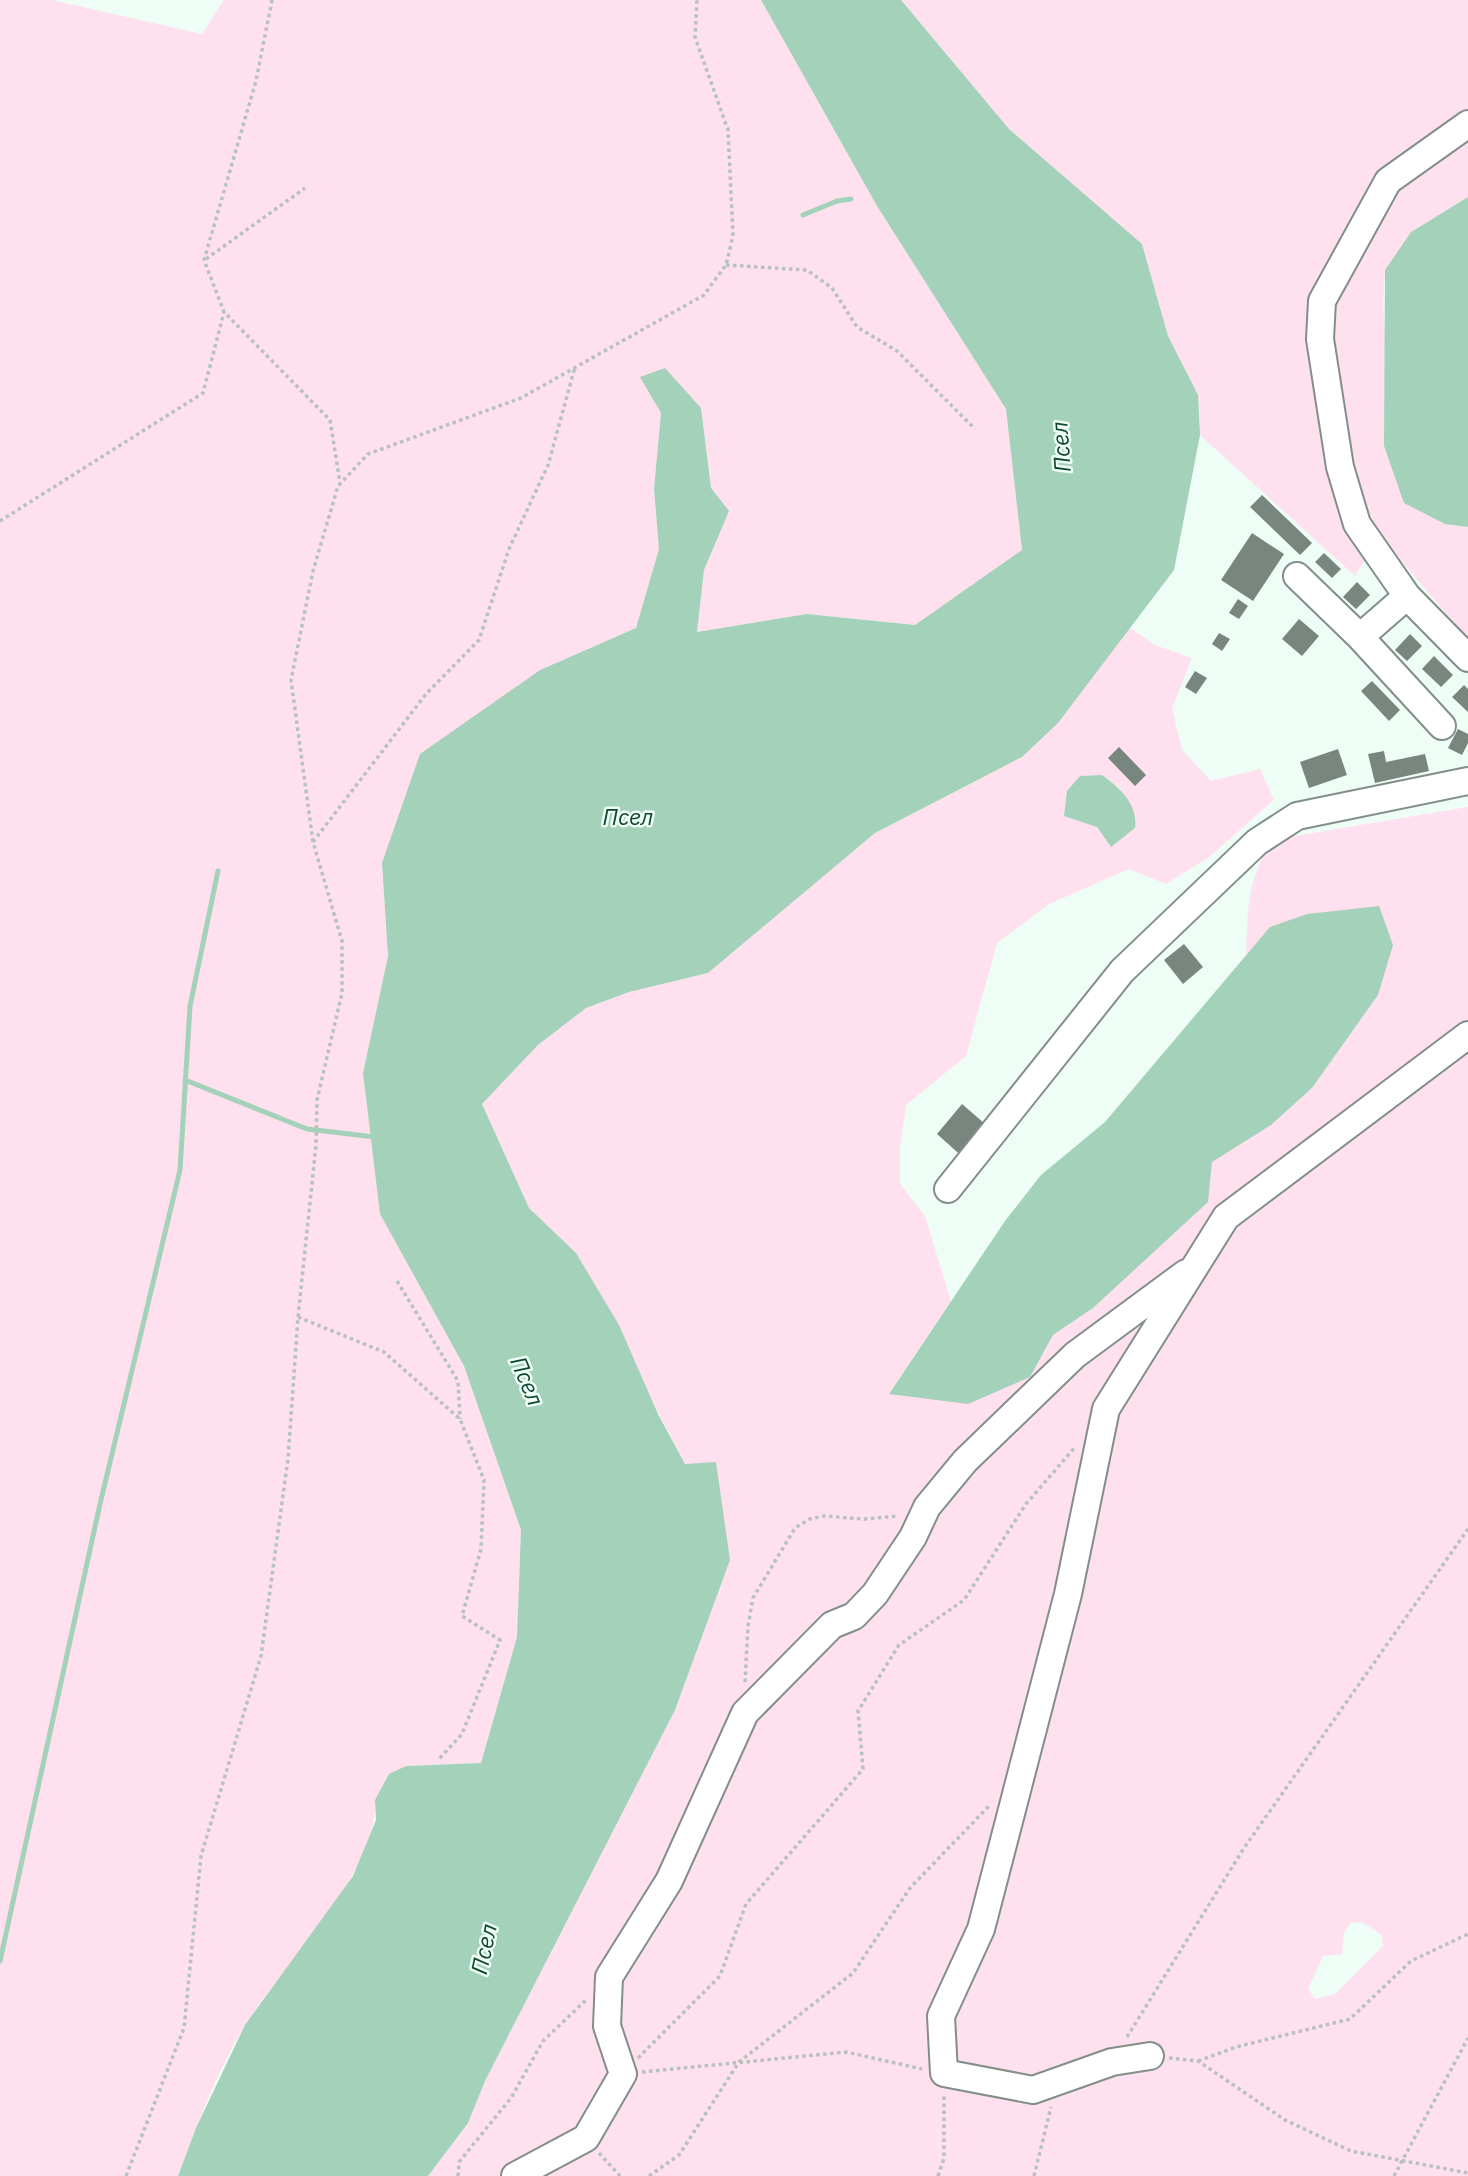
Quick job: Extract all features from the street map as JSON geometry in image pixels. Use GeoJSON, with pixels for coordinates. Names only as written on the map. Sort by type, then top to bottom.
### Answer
{"type":"FeatureCollection","features":[{"type":"Feature","properties":{"kind":"lane"},"geometry":{"type":"LineString","coordinates":[[1468,124],[1388,181],[1322,301],[1323,366],[1340,467],[1357,524],[1407,596],[1468,657]]}},
{"type":"Feature","properties":{"kind":"lane"},"geometry":{"type":"LineString","coordinates":[[1297,576],[1360,637],[1442,726]]}},
{"type":"Feature","properties":{"kind":"lane"},"geometry":{"type":"LineString","coordinates":[[1360,637],[1407,596]]}},
{"type":"Feature","properties":{"kind":"lane"},"geometry":{"type":"LineString","coordinates":[[948,1189],[1122,971],[1257,842],[1297,816],[1468,781]]}},
{"type":"Feature","properties":{"kind":"lane"},"geometry":{"type":"LineString","coordinates":[[1150,2056],[1112,2062],[1033,2090],[944,2073],[940,2016],[981,1928],[1068,1594],[1106,1409],[1226,1217],[1468,1035]]}},
{"type":"Feature","properties":{"kind":"lane"},"geometry":{"type":"LineString","coordinates":[[515,2176],[586,2138],[623,2074],[607,2026],[609,1978],[669,1881],[745,1713],[832,1625],[854,1616],[875,1594],[913,1536],[927,1507],[965,1461],[1075,1355],[1196,1265]]}},
{"type":"Feature","properties":{"kind":"path"},"geometry":{"type":"LineString","coordinates":[[126,2176],[184,2028],[201,1856],[261,1656],[288,1459],[298,1317],[317,1120],[328,1045],[342,993],[342,941],[313,842],[291,680],[313,571],[340,483],[330,420],[223,312],[204,260],[256,81],[272,0]]}},
{"type":"Feature","properties":{"kind":"path"},"geometry":{"type":"LineString","coordinates":[[340,483],[368,454],[521,398],[704,295],[726,265],[733,236],[727,130],[695,37],[697,0]]}},
{"type":"Feature","properties":{"kind":"path"},"geometry":{"type":"LineString","coordinates":[[204,260],[305,188]]}},
{"type":"Feature","properties":{"kind":"path"},"geometry":{"type":"LineString","coordinates":[[726,265],[807,270],[832,288],[857,327],[897,351],[975,429]]}},
{"type":"Feature","properties":{"kind":"path"},"geometry":{"type":"LineString","coordinates":[[0,522],[203,393],[223,312]]}},
{"type":"Feature","properties":{"kind":"path"},"geometry":{"type":"LineString","coordinates":[[313,842],[426,694],[478,640],[509,549],[548,465],[575,366]]}},
{"type":"Feature","properties":{"kind":"path"},"geometry":{"type":"LineString","coordinates":[[397,1281],[458,1381],[460,1419],[484,1479],[481,1549],[462,1616],[500,1640],[462,1734],[439,1759]]}},
{"type":"Feature","properties":{"kind":"path"},"geometry":{"type":"LineString","coordinates":[[298,1317],[384,1352],[460,1419]]}},
{"type":"Feature","properties":{"kind":"path"},"geometry":{"type":"LineString","coordinates":[[623,2074],[720,1976],[746,1904],[863,1769],[858,1711],[899,1645],[964,1600],[1026,1504],[1079,1441]]}},
{"type":"Feature","properties":{"kind":"path"},"geometry":{"type":"LineString","coordinates":[[745,1713],[746,1648],[753,1598],[795,1528],[810,1519],[824,1516],[865,1519],[900,1516],[927,1507]]}},
{"type":"Feature","properties":{"kind":"path"},"geometry":{"type":"LineString","coordinates":[[1112,2062],[1244,1848],[1468,1529]]}},
{"type":"Feature","properties":{"kind":"path"},"geometry":{"type":"LineString","coordinates":[[649,2176],[679,2155],[739,2062],[853,1973],[910,1888],[993,1802]]}},
{"type":"Feature","properties":{"kind":"path"},"geometry":{"type":"LineString","coordinates":[[1150,2056],[1198,2061],[1236,2047],[1350,2018],[1411,1961],[1468,1934]]}},
{"type":"Feature","properties":{"kind":"path"},"geometry":{"type":"LineString","coordinates":[[457,2176],[459,2162],[511,2098],[543,2041],[609,1978]]}},
{"type":"Feature","properties":{"kind":"path"},"geometry":{"type":"LineString","coordinates":[[1394,2176],[1468,2038]]}},
{"type":"Feature","properties":{"kind":"path"},"geometry":{"type":"LineString","coordinates":[[623,2074],[846,2052],[944,2073],[944,2158],[938,2176]]}},
{"type":"Feature","properties":{"kind":"path"},"geometry":{"type":"LineString","coordinates":[[1198,2061],[1285,2120],[1351,2151],[1405,2159],[1468,2173]]}},
{"type":"Feature","properties":{"kind":"path"},"geometry":{"type":"LineString","coordinates":[[1034,2176],[1051,2104]]}},
{"type":"Feature","properties":{"kind":"path"},"geometry":{"type":"LineString","coordinates":[[586,2138],[620,2176]]}},
{"type":"Feature","properties":{"kind":"shaded area"},"geometry":{"type":"Polygon","coordinates":[[[0,0],[52,0],[202,34],[224,0],[761,0],[877,206],[1006,409],[1022,551],[915,625],[807,614],[697,632],[704,570],[729,511],[711,489],[701,408],[661,413],[654,489],[659,549],[636,628],[540,670],[382,863],[388,956],[363,1073],[380,1214],[464,1366],[521,1530],[517,1637],[481,1763],[406,1766],[375,1800],[372,1828],[346,1887],[246,2024],[208,2098],[178,2176],[0,2176],[0,0]]]}},
{"type":"Feature","properties":{"kind":"shaded area"},"geometry":{"type":"Polygon","coordinates":[[[901,0],[1468,0],[1468,197],[1411,232],[1385,270],[1383,306],[1386,341],[1384,446],[1395,472],[1445,524],[1468,527],[1468,639],[1380,536],[1355,576],[1200,435],[1198,395],[1168,336],[1142,244],[1009,129],[901,0]]]}},
{"type":"Feature","properties":{"kind":"shaded area"},"geometry":{"type":"Polygon","coordinates":[[[1130,628],[1155,645],[1192,658],[1172,708],[1182,750],[1211,781],[1260,769],[1274,800],[1208,858],[1166,884],[1129,869],[1049,904],[997,943],[966,1056],[906,1105],[900,1147],[900,1184],[925,1216],[951,1302],[889,1393],[1030,1377],[1053,1335],[1093,1308],[1122,1281],[1211,1162],[1271,1125],[1312,1088],[1378,995],[1271,927],[1246,959],[1250,898],[1257,871],[1271,840],[1468,807],[1468,2176],[428,2176],[468,2123],[485,2081],[675,1710],[730,1560],[685,1464],[576,1253],[529,1208],[482,1104],[538,1045],[586,1008],[629,992],[708,973],[875,833],[1022,757],[1130,628]],[[1102,775],[1081,776],[1097,827],[1111,847],[1121,789],[1102,775]],[[1362,1922],[1350,1923],[1344,1934],[1342,1954],[1323,1956],[1308,1989],[1315,1999],[1335,1994],[1383,1946],[1382,1935],[1362,1922]]]}},
{"type":"Feature","properties":{"kind":"water","name":"Псел"},"geometry":{"type":"Polygon","coordinates":[[[761,0],[901,0],[1009,129],[1142,244],[1168,336],[1198,395],[1200,435],[1174,570],[1058,723],[1022,757],[875,833],[708,973],[629,992],[586,1008],[538,1045],[482,1104],[529,1208],[576,1253],[619,1325],[658,1414],[685,1464],[716,1462],[730,1560],[675,1710],[485,2081],[468,2123],[428,2176],[178,2176],[196,2128],[245,2025],[353,1876],[376,1820],[375,1800],[389,1774],[406,1766],[481,1763],[517,1637],[521,1530],[464,1366],[380,1214],[363,1073],[388,956],[382,863],[420,754],[540,670],[636,628],[659,549],[654,489],[661,413],[640,377],[665,368],[701,408],[711,488],[729,511],[704,570],[697,632],[807,614],[915,625],[1022,550],[1006,409],[877,206],[761,0]]]}},
{"type":"Feature","properties":{"kind":"water"},"geometry":{"type":"Polygon","coordinates":[[[1468,197],[1468,527],[1445,524],[1404,503],[1384,446],[1385,270],[1411,232],[1468,197]]]}},
{"type":"Feature","properties":{"kind":"water"},"geometry":{"type":"Polygon","coordinates":[[[1102,775],[1126,797],[1134,811],[1135,819],[1135,828],[1111,847],[1097,827],[1064,816],[1067,791],[1080,776],[1102,775]]]}},
{"type":"Feature","properties":{"kind":"water"},"geometry":{"type":"Polygon","coordinates":[[[1379,906],[1393,945],[1378,995],[1312,1088],[1271,1125],[1212,1162],[1208,1202],[1093,1308],[1053,1335],[1030,1377],[968,1404],[889,1394],[1005,1221],[1041,1175],[1105,1122],[1270,927],[1307,914],[1379,906]]]}},
{"type":"Feature","properties":{"kind":"building"},"geometry":{"type":"Polygon","coordinates":[[[1262,495],[1312,543],[1300,555],[1250,507],[1262,495]]]}},
{"type":"Feature","properties":{"kind":"building"},"geometry":{"type":"Polygon","coordinates":[[[1252,533],[1284,554],[1253,601],[1221,580],[1252,533]]]}},
{"type":"Feature","properties":{"kind":"building"},"geometry":{"type":"Polygon","coordinates":[[[1324,553],[1341,569],[1332,578],[1315,562],[1324,553]]]}},
{"type":"Feature","properties":{"kind":"building"},"geometry":{"type":"Polygon","coordinates":[[[1357,582],[1370,595],[1356,609],[1343,597],[1357,582]]]}},
{"type":"Feature","properties":{"kind":"building"},"geometry":{"type":"Polygon","coordinates":[[[1238,599],[1248,606],[1239,619],[1229,613],[1238,599]]]}},
{"type":"Feature","properties":{"kind":"building"},"geometry":{"type":"Polygon","coordinates":[[[1299,619],[1319,636],[1302,656],[1282,639],[1299,619]]]}},
{"type":"Feature","properties":{"kind":"building"},"geometry":{"type":"Polygon","coordinates":[[[1219,633],[1230,639],[1222,651],[1212,644],[1219,633]]]}},
{"type":"Feature","properties":{"kind":"building"},"geometry":{"type":"Polygon","coordinates":[[[1410,634],[1422,646],[1407,661],[1395,650],[1410,634]]]}},
{"type":"Feature","properties":{"kind":"building"},"geometry":{"type":"Polygon","coordinates":[[[1434,656],[1453,675],[1441,687],[1422,669],[1434,656]]]}},
{"type":"Feature","properties":{"kind":"building"},"geometry":{"type":"Polygon","coordinates":[[[1195,671],[1207,678],[1196,694],[1185,687],[1195,671]]]}},
{"type":"Feature","properties":{"kind":"building"},"geometry":{"type":"Polygon","coordinates":[[[1372,681],[1400,710],[1389,721],[1361,691],[1372,681]]]}},
{"type":"Feature","properties":{"kind":"building"},"geometry":{"type":"Polygon","coordinates":[[[1464,685],[1468,689],[1468,712],[1452,697],[1464,685]]]}},
{"type":"Feature","properties":{"kind":"building"},"geometry":{"type":"Polygon","coordinates":[[[1458,729],[1468,734],[1468,743],[1462,755],[1448,748],[1458,729]]]}},
{"type":"Feature","properties":{"kind":"building"},"geometry":{"type":"Polygon","coordinates":[[[1119,747],[1146,775],[1135,786],[1108,758],[1119,747]]]}},
{"type":"Feature","properties":{"kind":"building"},"geometry":{"type":"Polygon","coordinates":[[[1338,749],[1347,775],[1309,788],[1300,762],[1338,749]]]}},
{"type":"Feature","properties":{"kind":"building"},"geometry":{"type":"Polygon","coordinates":[[[1384,751],[1386,762],[1425,754],[1429,771],[1375,783],[1368,754],[1384,751]]]}},
{"type":"Feature","properties":{"kind":"building"},"geometry":{"type":"Polygon","coordinates":[[[1184,944],[1203,967],[1183,984],[1164,960],[1184,944]]]}},
{"type":"Feature","properties":{"kind":"building"},"geometry":{"type":"Polygon","coordinates":[[[962,1104],[992,1130],[966,1160],[937,1134],[962,1104]]]}},
{"type":"Feature","properties":{"kind":"waterway"},"geometry":{"type":"LineString","coordinates":[[803,215],[837,201],[851,199]]}},
{"type":"Feature","properties":{"kind":"waterway"},"geometry":{"type":"LineString","coordinates":[[0,1961],[100,1504],[180,1170],[190,1006],[218,871]]}},
{"type":"Feature","properties":{"kind":"waterway"},"geometry":{"type":"LineString","coordinates":[[185,1080],[307,1129],[375,1137]]}}]}
